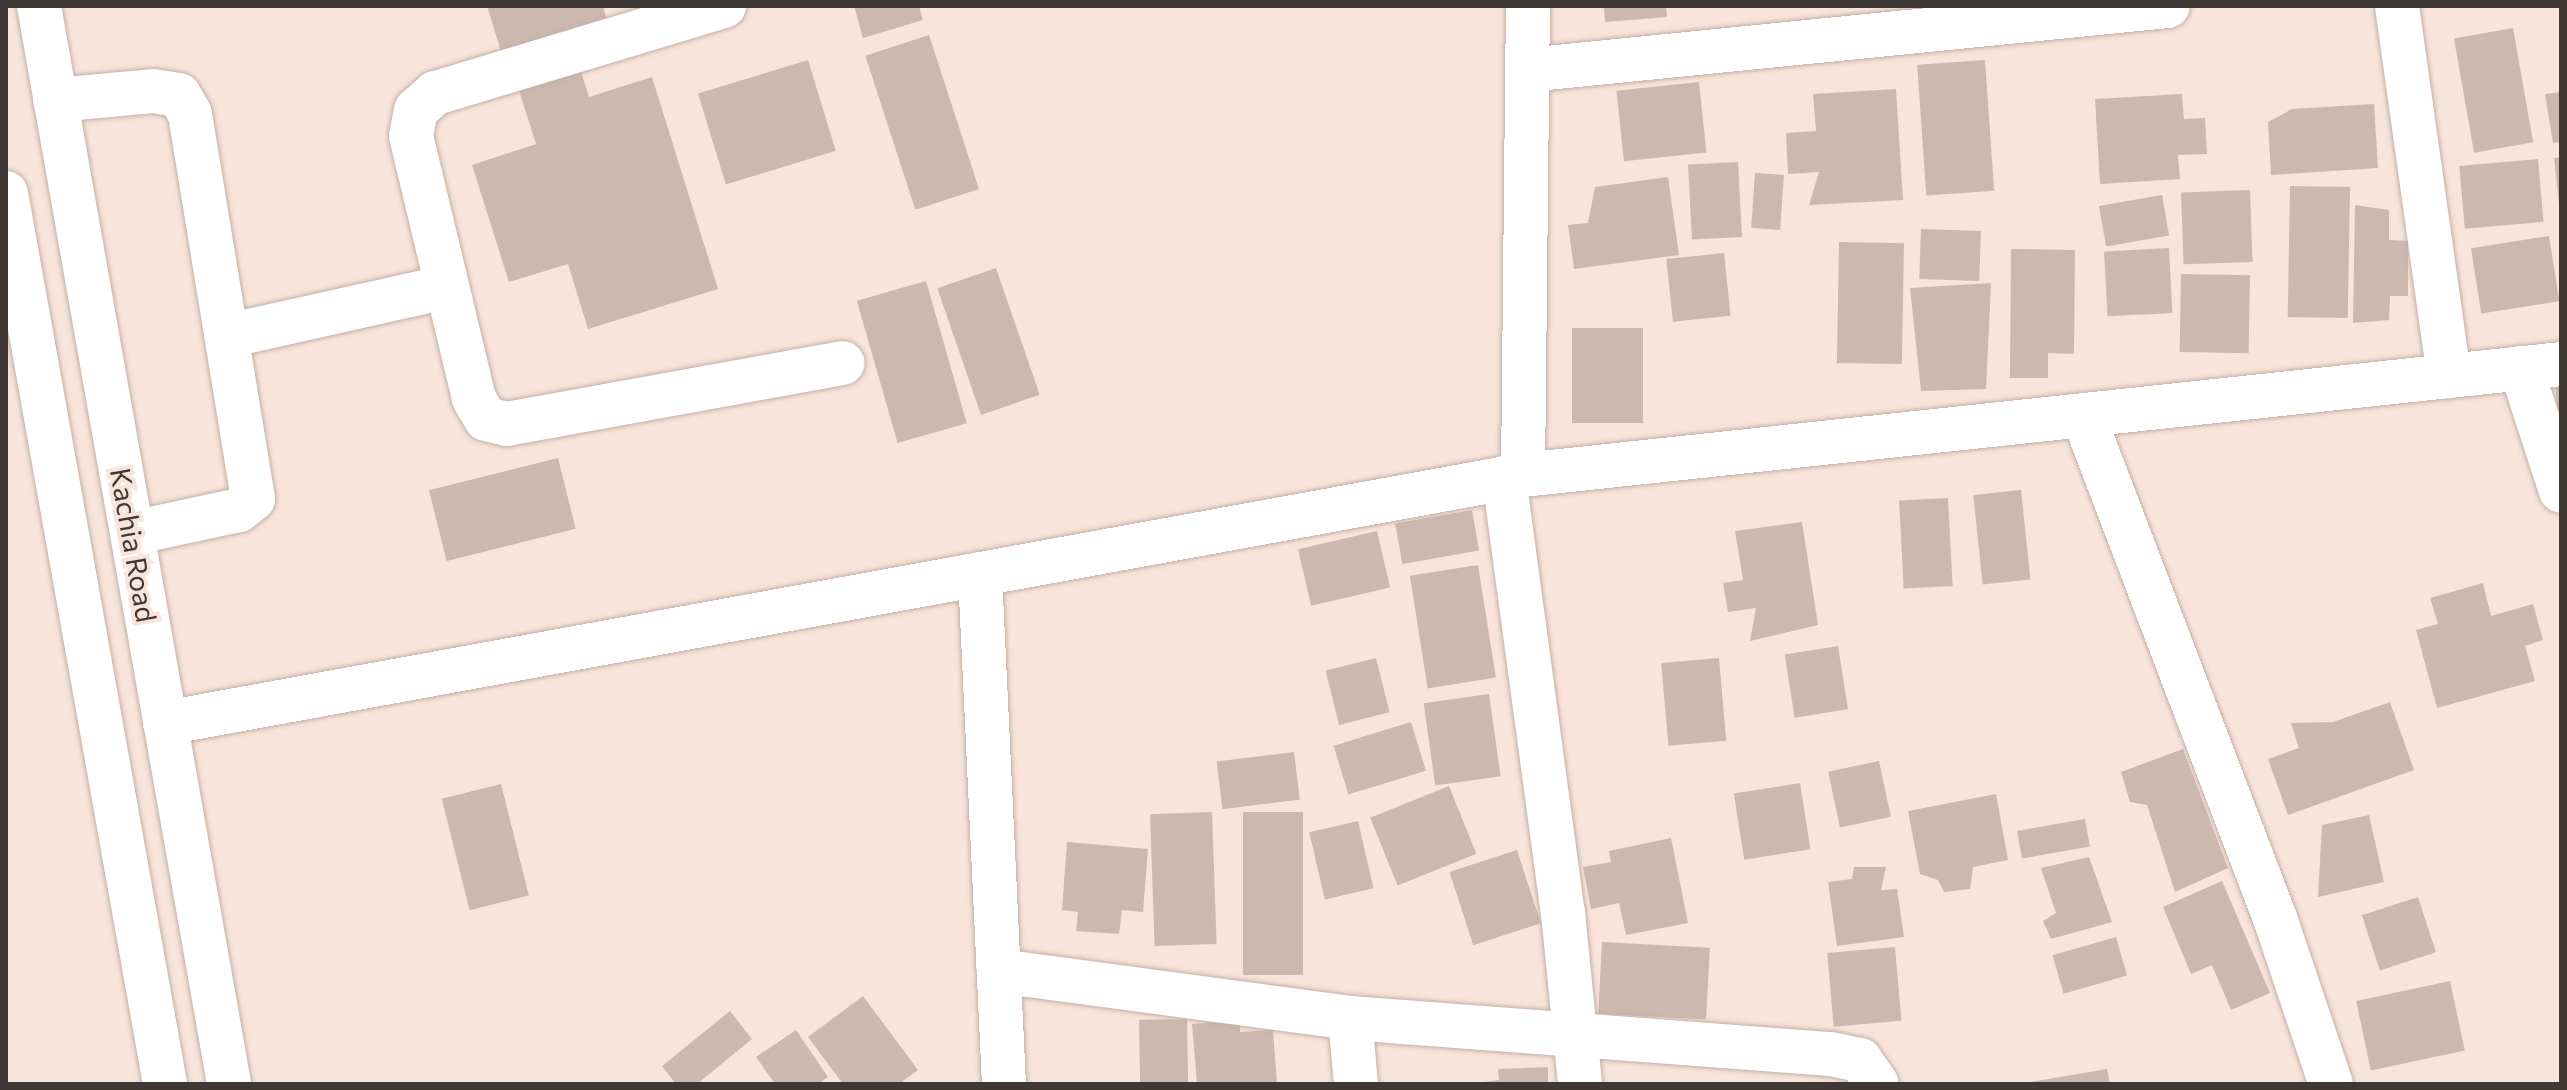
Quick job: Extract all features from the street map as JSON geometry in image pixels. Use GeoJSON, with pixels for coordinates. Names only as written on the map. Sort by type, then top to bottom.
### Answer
{"type":"FeatureCollection","features":[{"type":"Feature","properties":{"kind":"main road","name":"Kachia Road"},"geometry":{"type":"LineString","coordinates":[[39,6],[229,1084]]}},
{"type":"Feature","properties":{"kind":"main road"},"geometry":{"type":"LineString","coordinates":[[724,6],[435,93],[416,110],[411,136],[474,399],[486,419],[507,424],[842,363]]}},
{"type":"Feature","properties":{"kind":"main road"},"geometry":{"type":"LineString","coordinates":[[1528,6],[1513,477],[1580,1084]]}},
{"type":"Feature","properties":{"kind":"main road"},"geometry":{"type":"LineString","coordinates":[[1527,70],[2168,6]]}},
{"type":"Feature","properties":{"kind":"main road"},"geometry":{"type":"LineString","coordinates":[[2397,6],[2449,376]]}},
{"type":"Feature","properties":{"kind":"main road"},"geometry":{"type":"LineString","coordinates":[[55,100],[153,91],[179,95],[190,114],[253,499],[239,510],[132,533]]}},
{"type":"Feature","properties":{"kind":"main road"},"geometry":{"type":"LineString","coordinates":[[6,193],[165,1084]]}},
{"type":"Feature","properties":{"kind":"main road"},"geometry":{"type":"LineString","coordinates":[[227,336],[447,287]]}},
{"type":"Feature","properties":{"kind":"main road"},"geometry":{"type":"LineString","coordinates":[[165,723],[1513,477],[2541,366],[2561,491]]}},
{"type":"Feature","properties":{"kind":"main road"},"geometry":{"type":"LineString","coordinates":[[2083,415],[2276,921],[2331,1084]]}},
{"type":"Feature","properties":{"kind":"main road"},"geometry":{"type":"LineString","coordinates":[[980,574],[1004,1084]]}},
{"type":"Feature","properties":{"kind":"main road"},"geometry":{"type":"LineString","coordinates":[[999,971],[1350,1018],[1831,1054],[1860,1060],[1877,1084]]}},
{"type":"Feature","properties":{"kind":"main road"},"geometry":{"type":"LineString","coordinates":[[1350,1018],[1356,1084]]}},
{"type":"Feature","properties":{"kind":"building"},"geometry":{"type":"Polygon","coordinates":[[[487,6],[603,6],[606,18],[501,51],[487,6]]]}},
{"type":"Feature","properties":{"kind":"building"},"geometry":{"type":"Polygon","coordinates":[[[854,6],[919,6],[923,20],[863,38],[854,6]]]}},
{"type":"Feature","properties":{"kind":"building"},"geometry":{"type":"Polygon","coordinates":[[[1604,6],[1666,6],[1667,17],[1605,22],[1604,6]]]}},
{"type":"Feature","properties":{"kind":"building"},"geometry":{"type":"Polygon","coordinates":[[[2513,28],[2533,142],[2474,153],[2454,38],[2513,28]]]}},
{"type":"Feature","properties":{"kind":"building"},"geometry":{"type":"Polygon","coordinates":[[[929,35],[979,189],[915,210],[865,56],[929,35]]]}},
{"type":"Feature","properties":{"kind":"building"},"geometry":{"type":"Polygon","coordinates":[[[577,59],[589,97],[652,77],[718,289],[588,329],[568,264],[509,282],[472,165],[536,144],[515,78],[577,59]]]}},
{"type":"Feature","properties":{"kind":"building"},"geometry":{"type":"Polygon","coordinates":[[[808,60],[836,151],[726,184],[698,94],[808,60]]]}},
{"type":"Feature","properties":{"kind":"building"},"geometry":{"type":"Polygon","coordinates":[[[1985,60],[1994,191],[1926,195],[1917,65],[1985,60]]]}},
{"type":"Feature","properties":{"kind":"building"},"geometry":{"type":"Polygon","coordinates":[[[1699,82],[1706,153],[1624,161],[1616,91],[1699,82]]]}},
{"type":"Feature","properties":{"kind":"building"},"geometry":{"type":"Polygon","coordinates":[[[1896,89],[1903,200],[1809,205],[1819,172],[1788,174],[1786,133],[1816,131],[1813,94],[1896,89]]]}},
{"type":"Feature","properties":{"kind":"building"},"geometry":{"type":"Polygon","coordinates":[[[2561,92],[2561,142],[2553,143],[2545,94],[2561,92]]]}},
{"type":"Feature","properties":{"kind":"building"},"geometry":{"type":"Polygon","coordinates":[[[2182,94],[2184,119],[2205,118],[2207,154],[2178,155],[2180,179],[2100,184],[2095,99],[2182,94]]]}},
{"type":"Feature","properties":{"kind":"building"},"geometry":{"type":"Polygon","coordinates":[[[2374,104],[2378,168],[2271,175],[2268,122],[2292,109],[2374,104]]]}},
{"type":"Feature","properties":{"kind":"building"},"geometry":{"type":"Polygon","coordinates":[[[2561,157],[2561,204],[2559,204],[2554,158],[2561,157]]]}},
{"type":"Feature","properties":{"kind":"building"},"geometry":{"type":"Polygon","coordinates":[[[2538,159],[2543,222],[2465,229],[2459,166],[2538,159]]]}},
{"type":"Feature","properties":{"kind":"building"},"geometry":{"type":"Polygon","coordinates":[[[1738,162],[1742,237],[1692,240],[1688,165],[1738,162]]]}},
{"type":"Feature","properties":{"kind":"building"},"geometry":{"type":"Polygon","coordinates":[[[1755,173],[1784,175],[1780,230],[1751,228],[1755,173]]]}},
{"type":"Feature","properties":{"kind":"building"},"geometry":{"type":"Polygon","coordinates":[[[1668,177],[1679,255],[1574,269],[1568,225],[1588,223],[1595,187],[1668,177]]]}},
{"type":"Feature","properties":{"kind":"building"},"geometry":{"type":"Polygon","coordinates":[[[2290,186],[2350,187],[2348,318],[2288,317],[2290,186]]]}},
{"type":"Feature","properties":{"kind":"building"},"geometry":{"type":"Polygon","coordinates":[[[2250,190],[2253,262],[2184,264],[2181,192],[2250,190]]]}},
{"type":"Feature","properties":{"kind":"building"},"geometry":{"type":"Polygon","coordinates":[[[2162,195],[2169,235],[2106,246],[2099,206],[2162,195]]]}},
{"type":"Feature","properties":{"kind":"building"},"geometry":{"type":"Polygon","coordinates":[[[2355,205],[2389,210],[2389,240],[2408,241],[2408,296],[2390,296],[2389,320],[2353,323],[2355,205]]]}},
{"type":"Feature","properties":{"kind":"building"},"geometry":{"type":"Polygon","coordinates":[[[1921,229],[1981,231],[1979,281],[1919,279],[1921,229]]]}},
{"type":"Feature","properties":{"kind":"building"},"geometry":{"type":"Polygon","coordinates":[[[2549,236],[2559,301],[2481,314],[2471,248],[2549,236]]]}},
{"type":"Feature","properties":{"kind":"building"},"geometry":{"type":"Polygon","coordinates":[[[1839,242],[1904,243],[1902,364],[1837,363],[1839,242]]]}},
{"type":"Feature","properties":{"kind":"building"},"geometry":{"type":"Polygon","coordinates":[[[2169,248],[2172,313],[2107,316],[2104,251],[2169,248]]]}},
{"type":"Feature","properties":{"kind":"building"},"geometry":{"type":"Polygon","coordinates":[[[2011,249],[2075,250],[2074,354],[2048,353],[2048,378],[2010,378],[2011,249]]]}},
{"type":"Feature","properties":{"kind":"building"},"geometry":{"type":"Polygon","coordinates":[[[1724,253],[1731,316],[1673,322],[1666,259],[1724,253]]]}},
{"type":"Feature","properties":{"kind":"building"},"geometry":{"type":"Polygon","coordinates":[[[996,268],[1040,395],[981,415],[937,288],[996,268]]]}},
{"type":"Feature","properties":{"kind":"building"},"geometry":{"type":"Polygon","coordinates":[[[2181,274],[2250,275],[2249,353],[2180,352],[2181,274]]]}},
{"type":"Feature","properties":{"kind":"building"},"geometry":{"type":"Polygon","coordinates":[[[926,281],[967,423],[898,443],[857,301],[926,281]]]}},
{"type":"Feature","properties":{"kind":"building"},"geometry":{"type":"Polygon","coordinates":[[[1991,283],[1986,389],[1921,391],[1910,288],[1991,283]]]}},
{"type":"Feature","properties":{"kind":"building"},"geometry":{"type":"Polygon","coordinates":[[[1572,328],[1643,328],[1643,423],[1572,423],[1572,328]]]}},
{"type":"Feature","properties":{"kind":"building"},"geometry":{"type":"Polygon","coordinates":[[[2561,372],[2561,409],[2557,409],[2555,373],[2561,372]]]}},
{"type":"Feature","properties":{"kind":"building"},"geometry":{"type":"Polygon","coordinates":[[[558,458],[576,529],[447,561],[429,490],[558,458]]]}},
{"type":"Feature","properties":{"kind":"building"},"geometry":{"type":"Polygon","coordinates":[[[2021,490],[2030,580],[1983,585],[1973,495],[2021,490]]]}},
{"type":"Feature","properties":{"kind":"building"},"geometry":{"type":"Polygon","coordinates":[[[1948,498],[1953,586],[1904,588],[1899,501],[1948,498]]]}},
{"type":"Feature","properties":{"kind":"building"},"geometry":{"type":"Polygon","coordinates":[[[1472,510],[1479,550],[1402,564],[1395,524],[1472,510]]]}},
{"type":"Feature","properties":{"kind":"building"},"geometry":{"type":"Polygon","coordinates":[[[1802,522],[1818,625],[1750,641],[1756,608],[1728,612],[1723,583],[1743,580],[1735,531],[1802,522]]]}},
{"type":"Feature","properties":{"kind":"building"},"geometry":{"type":"Polygon","coordinates":[[[1377,531],[1390,588],[1311,606],[1298,549],[1377,531]]]}},
{"type":"Feature","properties":{"kind":"building"},"geometry":{"type":"Polygon","coordinates":[[[1478,565],[1496,678],[1428,688],[1410,576],[1478,565]]]}},
{"type":"Feature","properties":{"kind":"building"},"geometry":{"type":"Polygon","coordinates":[[[2483,583],[2491,616],[2533,604],[2543,640],[2525,646],[2535,681],[2437,708],[2416,630],[2438,624],[2430,598],[2483,583]]]}},
{"type":"Feature","properties":{"kind":"building"},"geometry":{"type":"Polygon","coordinates":[[[1838,646],[1848,709],[1795,718],[1785,654],[1838,646]]]}},
{"type":"Feature","properties":{"kind":"building"},"geometry":{"type":"Polygon","coordinates":[[[1376,658],[1390,712],[1339,725],[1326,671],[1376,658]]]}},
{"type":"Feature","properties":{"kind":"building"},"geometry":{"type":"Polygon","coordinates":[[[1719,658],[1726,741],[1668,746],[1661,663],[1719,658]]]}},
{"type":"Feature","properties":{"kind":"building"},"geometry":{"type":"Polygon","coordinates":[[[1489,694],[1501,776],[1435,785],[1424,703],[1489,694]]]}},
{"type":"Feature","properties":{"kind":"building"},"geometry":{"type":"Polygon","coordinates":[[[2390,702],[2414,770],[2288,815],[2268,759],[2299,748],[2291,723],[2333,722],[2390,702]]]}},
{"type":"Feature","properties":{"kind":"building"},"geometry":{"type":"Polygon","coordinates":[[[1411,722],[1426,771],[1348,794],[1334,746],[1411,722]]]}},
{"type":"Feature","properties":{"kind":"building"},"geometry":{"type":"Polygon","coordinates":[[[2183,749],[2228,868],[2175,892],[2147,805],[2130,802],[2121,772],[2183,749]]]}},
{"type":"Feature","properties":{"kind":"building"},"geometry":{"type":"Polygon","coordinates":[[[1294,752],[1300,800],[1222,809],[1217,762],[1294,752]]]}},
{"type":"Feature","properties":{"kind":"building"},"geometry":{"type":"Polygon","coordinates":[[[1879,761],[1891,817],[1840,828],[1828,772],[1879,761]]]}},
{"type":"Feature","properties":{"kind":"building"},"geometry":{"type":"Polygon","coordinates":[[[1800,783],[1810,849],[1744,860],[1734,793],[1800,783]]]}},
{"type":"Feature","properties":{"kind":"building"},"geometry":{"type":"Polygon","coordinates":[[[501,784],[529,896],[470,910],[442,799],[501,784]]]}},
{"type":"Feature","properties":{"kind":"building"},"geometry":{"type":"Polygon","coordinates":[[[1449,786],[1476,854],[1398,886],[1370,818],[1449,786]]]}},
{"type":"Feature","properties":{"kind":"building"},"geometry":{"type":"Polygon","coordinates":[[[1996,794],[2008,860],[1973,867],[1970,889],[1944,892],[1938,880],[1920,874],[1908,811],[1996,794]]]}},
{"type":"Feature","properties":{"kind":"building"},"geometry":{"type":"Polygon","coordinates":[[[1212,812],[1217,944],[1155,946],[1150,814],[1212,812]]]}},
{"type":"Feature","properties":{"kind":"building"},"geometry":{"type":"Polygon","coordinates":[[[1243,812],[1303,812],[1303,975],[1243,975],[1243,812]]]}},
{"type":"Feature","properties":{"kind":"building"},"geometry":{"type":"Polygon","coordinates":[[[2369,815],[2384,882],[2318,897],[2322,825],[2369,815]]]}},
{"type":"Feature","properties":{"kind":"building"},"geometry":{"type":"Polygon","coordinates":[[[2085,819],[2090,847],[2022,859],[2017,831],[2085,819]]]}},
{"type":"Feature","properties":{"kind":"building"},"geometry":{"type":"Polygon","coordinates":[[[1358,821],[1374,888],[1325,899],[1309,832],[1358,821]]]}},
{"type":"Feature","properties":{"kind":"building"},"geometry":{"type":"Polygon","coordinates":[[[1671,838],[1688,923],[1626,935],[1619,903],[1591,909],[1583,867],[1611,862],[1609,851],[1671,838]]]}},
{"type":"Feature","properties":{"kind":"building"},"geometry":{"type":"Polygon","coordinates":[[[1067,842],[1148,849],[1143,912],[1122,910],[1119,934],[1076,931],[1078,912],[1062,910],[1067,842]]]}},
{"type":"Feature","properties":{"kind":"building"},"geometry":{"type":"Polygon","coordinates":[[[1517,850],[1541,923],[1473,945],[1449,872],[1517,850]]]}},
{"type":"Feature","properties":{"kind":"building"},"geometry":{"type":"Polygon","coordinates":[[[2089,857],[2112,922],[2051,939],[2043,921],[2056,913],[2041,868],[2089,857]]]}},
{"type":"Feature","properties":{"kind":"building"},"geometry":{"type":"Polygon","coordinates":[[[1854,867],[1886,867],[1881,890],[1897,889],[1904,937],[1837,946],[1828,882],[1852,879],[1854,867]]]}},
{"type":"Feature","properties":{"kind":"building"},"geometry":{"type":"Polygon","coordinates":[[[2222,881],[2270,993],[2231,1010],[2212,965],[2191,974],[2163,907],[2222,881]]]}},
{"type":"Feature","properties":{"kind":"building"},"geometry":{"type":"Polygon","coordinates":[[[2418,897],[2436,952],[2380,970],[2362,915],[2418,897]]]}},
{"type":"Feature","properties":{"kind":"building"},"geometry":{"type":"Polygon","coordinates":[[[2116,937],[2127,975],[2064,994],[2053,955],[2116,937]]]}},
{"type":"Feature","properties":{"kind":"building"},"geometry":{"type":"Polygon","coordinates":[[[1602,942],[1710,948],[1706,1020],[1598,1014],[1602,942]]]}},
{"type":"Feature","properties":{"kind":"building"},"geometry":{"type":"Polygon","coordinates":[[[1895,947],[1901,1021],[1834,1027],[1827,953],[1895,947]]]}},
{"type":"Feature","properties":{"kind":"building"},"geometry":{"type":"Polygon","coordinates":[[[2450,981],[2465,1050],[2371,1070],[2356,1001],[2450,981]]]}},
{"type":"Feature","properties":{"kind":"building"},"geometry":{"type":"Polygon","coordinates":[[[863,996],[918,1070],[899,1084],[843,1084],[808,1037],[863,996]]]}},
{"type":"Feature","properties":{"kind":"building"},"geometry":{"type":"Polygon","coordinates":[[[730,1011],[752,1039],[697,1084],[676,1084],[662,1066],[730,1011]]]}},
{"type":"Feature","properties":{"kind":"building"},"geometry":{"type":"Polygon","coordinates":[[[1187,1019],[1188,1084],[1140,1084],[1139,1020],[1187,1019]]]}},
{"type":"Feature","properties":{"kind":"building"},"geometry":{"type":"Polygon","coordinates":[[[1240,1020],[1240,1032],[1273,1030],[1277,1084],[1197,1084],[1192,1024],[1240,1020]]]}},
{"type":"Feature","properties":{"kind":"building"},"geometry":{"type":"Polygon","coordinates":[[[796,1030],[828,1077],[818,1084],[775,1084],[756,1057],[796,1030]]]}},
{"type":"Feature","properties":{"kind":"building"},"geometry":{"type":"Polygon","coordinates":[[[1548,1067],[1548,1084],[1468,1084],[1499,1080],[1498,1069],[1548,1067]]]}},
{"type":"Feature","properties":{"kind":"building"},"geometry":{"type":"Polygon","coordinates":[[[2107,1069],[2110,1084],[2031,1084],[2031,1082],[2107,1069]]]}}]}
